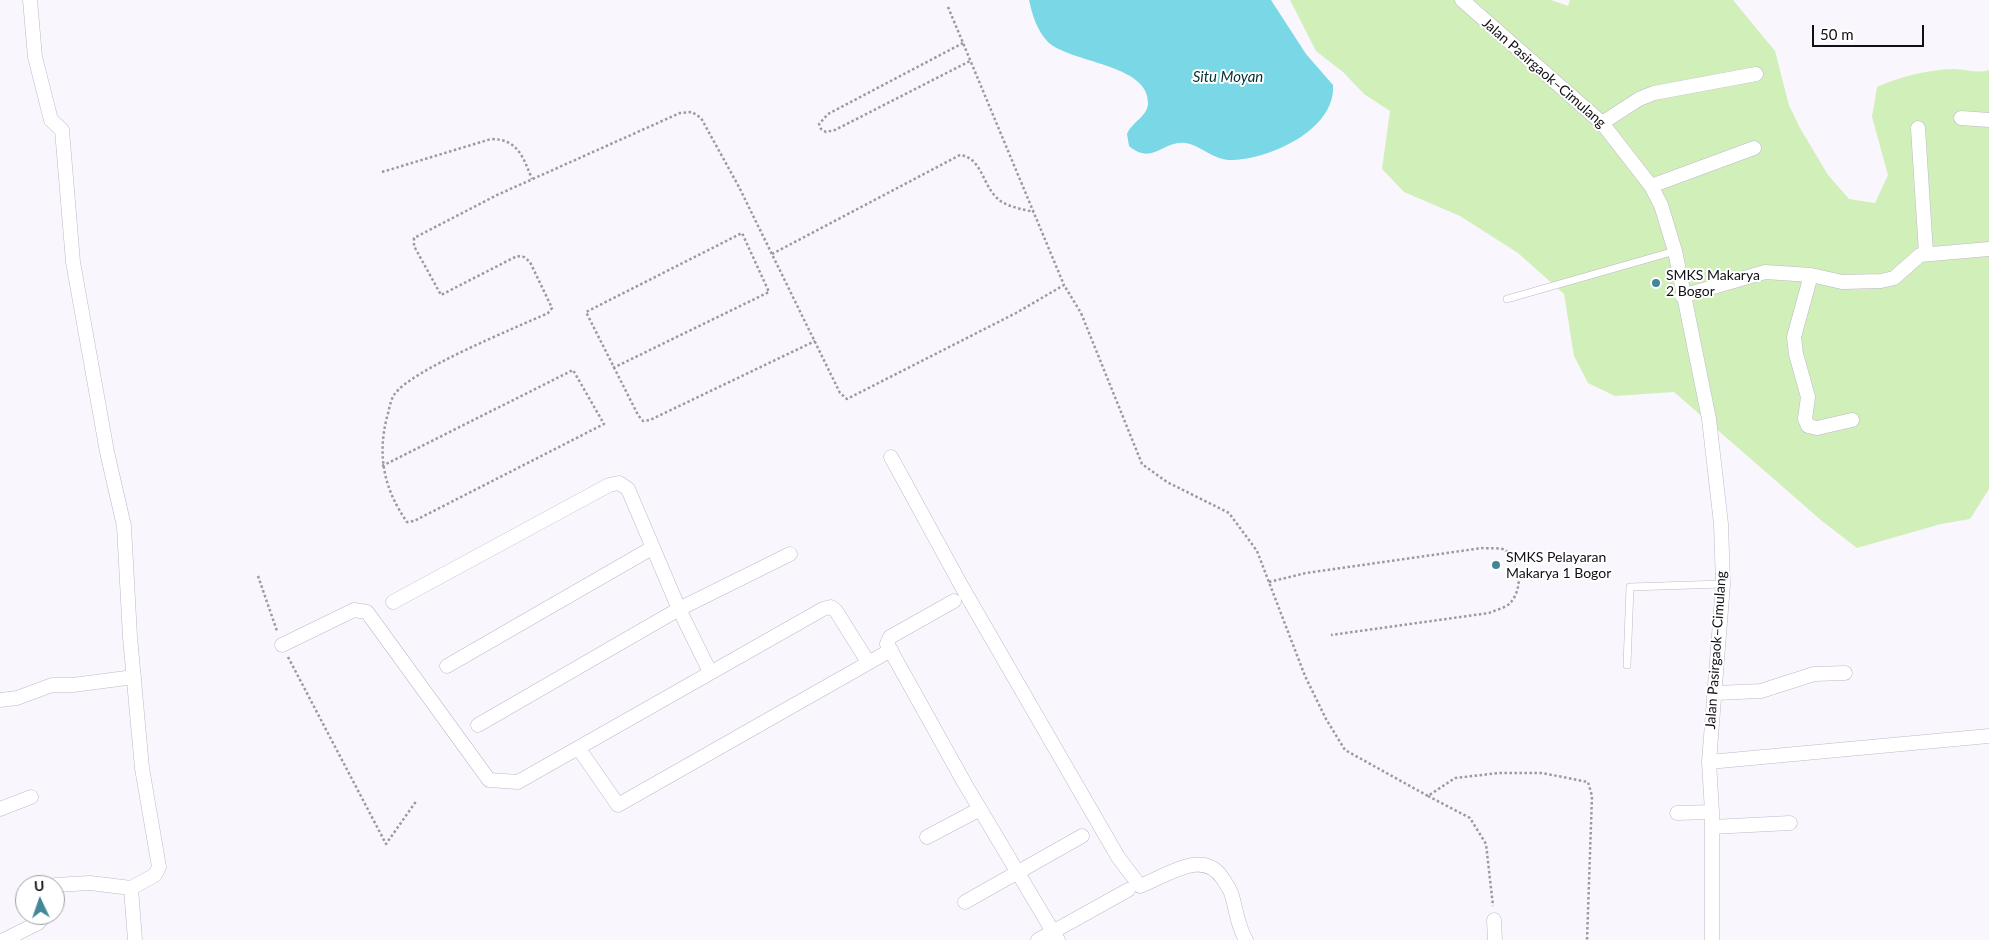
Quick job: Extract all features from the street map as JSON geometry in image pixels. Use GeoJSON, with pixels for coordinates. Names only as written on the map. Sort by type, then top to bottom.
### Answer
{"type":"FeatureCollection","features":[{"type":"Feature","properties":{"kind":"street"},"geometry":{"type":"LineString","coordinates":[[30,0],[35,57],[51,120],[62,130],[73,262],[107,452],[124,526],[142,768],[159,867],[155,874],[131,888],[90,883],[65,884]]}},
{"type":"Feature","properties":{"kind":"street","name":"Jalan Pasirgaok–Cimulang"},"geometry":{"type":"LineString","coordinates":[[1462,0],[1602,123],[1652,186],[1661,205],[1675,251],[1682,296],[1709,420],[1721,524],[1723,584],[1716,693],[1710,728],[1709,762],[1712,812],[1712,940]]}},
{"type":"Feature","properties":{"kind":"street"},"geometry":{"type":"LineString","coordinates":[[1602,123],[1638,99],[1654,93],[1756,74]]}},
{"type":"Feature","properties":{"kind":"street"},"geometry":{"type":"LineString","coordinates":[[1961,118],[1989,120]]}},
{"type":"Feature","properties":{"kind":"street"},"geometry":{"type":"LineString","coordinates":[[1918,128],[1926,253]]}},
{"type":"Feature","properties":{"kind":"street"},"geometry":{"type":"LineString","coordinates":[[1652,186],[1754,148]]}},
{"type":"Feature","properties":{"kind":"street"},"geometry":{"type":"LineString","coordinates":[[1682,296],[1765,272],[1811,275],[1842,282],[1881,281],[1894,278],[1907,268],[1910,262],[1926,253],[1951,254],[1989,249]]}},
{"type":"Feature","properties":{"kind":"street"},"geometry":{"type":"LineString","coordinates":[[1811,275],[1794,337],[1796,354],[1808,397],[1806,419],[1808,426],[1817,428],[1852,420]]}},
{"type":"Feature","properties":{"kind":"street"},"geometry":{"type":"LineString","coordinates":[[891,457],[1024,694],[1134,882],[1140,886],[1191,864],[1207,865],[1218,872],[1232,894],[1238,927],[1246,940]]}},
{"type":"Feature","properties":{"kind":"street"},"geometry":{"type":"LineString","coordinates":[[393,602],[609,484],[619,483],[628,489],[679,609],[710,672]]}},
{"type":"Feature","properties":{"kind":"street"},"geometry":{"type":"LineString","coordinates":[[447,666],[652,548]]}},
{"type":"Feature","properties":{"kind":"street"},"geometry":{"type":"LineString","coordinates":[[478,725],[679,609],[790,554]]}},
{"type":"Feature","properties":{"kind":"street"},"geometry":{"type":"LineString","coordinates":[[954,601],[887,640],[980,809],[1055,936]]}},
{"type":"Feature","properties":{"kind":"street"},"geometry":{"type":"LineString","coordinates":[[282,645],[354,610],[367,612],[488,780],[518,782],[823,609],[831,607],[839,615],[868,662]]}},
{"type":"Feature","properties":{"kind":"street"},"geometry":{"type":"LineString","coordinates":[[579,749],[618,804],[892,650]]}},
{"type":"Feature","properties":{"kind":"street"},"geometry":{"type":"LineString","coordinates":[[1716,693],[1761,691],[1814,674],[1845,673]]}},
{"type":"Feature","properties":{"kind":"street"},"geometry":{"type":"LineString","coordinates":[[0,700],[17,698],[52,685],[73,685],[134,677]]}},
{"type":"Feature","properties":{"kind":"street"},"geometry":{"type":"LineString","coordinates":[[1709,762],[1989,736]]}},
{"type":"Feature","properties":{"kind":"street"},"geometry":{"type":"LineString","coordinates":[[0,809],[31,797]]}},
{"type":"Feature","properties":{"kind":"street"},"geometry":{"type":"LineString","coordinates":[[927,837],[980,809]]}},
{"type":"Feature","properties":{"kind":"street"},"geometry":{"type":"LineString","coordinates":[[1677,813],[1712,812]]}},
{"type":"Feature","properties":{"kind":"street"},"geometry":{"type":"LineString","coordinates":[[1712,827],[1790,823]]}},
{"type":"Feature","properties":{"kind":"street"},"geometry":{"type":"LineString","coordinates":[[965,902],[1082,836]]}},
{"type":"Feature","properties":{"kind":"street"},"geometry":{"type":"LineString","coordinates":[[131,888],[136,940]]}},
{"type":"Feature","properties":{"kind":"street"},"geometry":{"type":"LineString","coordinates":[[1038,940],[1055,936],[1128,890]]}},
{"type":"Feature","properties":{"kind":"street"},"geometry":{"type":"LineString","coordinates":[[1494,920],[1495,940]]}},
{"type":"Feature","properties":{"kind":"street"},"geometry":{"type":"LineString","coordinates":[[4,940],[34,925]]}},
{"type":"Feature","properties":{"kind":"lane"},"geometry":{"type":"LineString","coordinates":[[1507,299],[1675,251]]}},
{"type":"Feature","properties":{"kind":"lane"},"geometry":{"type":"LineString","coordinates":[[1627,665],[1630,587],[1723,584]]}},
{"type":"Feature","properties":{"kind":"path"},"geometry":{"type":"LineString","coordinates":[[948,7],[1064,285],[1081,313],[1142,464],[1167,482],[1229,513],[1257,552],[1305,676],[1326,719],[1345,750],[1470,818],[1486,844],[1491,872],[1494,920]]}},
{"type":"Feature","properties":{"kind":"path"},"geometry":{"type":"LineString","coordinates":[[963,43],[828,114],[821,119],[821,129],[826,132],[835,130],[970,61]]}},
{"type":"Feature","properties":{"kind":"path"},"geometry":{"type":"LineString","coordinates":[[382,466],[573,370],[604,424],[414,521],[407,522],[397,508],[388,489],[382,466],[383,433],[393,395],[416,375],[548,313],[552,308],[530,262],[524,257],[517,256],[440,296],[414,246],[414,238],[497,194],[680,113],[692,112],[701,118],[739,187],[840,393],[847,399],[1016,313],[1064,285]]}},
{"type":"Feature","properties":{"kind":"path"},"geometry":{"type":"LineString","coordinates":[[382,172],[492,139],[505,139],[513,145],[524,159],[532,179]]}},
{"type":"Feature","properties":{"kind":"path"},"geometry":{"type":"LineString","coordinates":[[772,254],[960,155],[969,157],[975,162],[996,198],[1009,205],[1034,212]]}},
{"type":"Feature","properties":{"kind":"path"},"geometry":{"type":"LineString","coordinates":[[613,368],[769,292],[742,233],[586,312],[613,368],[638,415],[644,421],[650,420],[815,341]]}},
{"type":"Feature","properties":{"kind":"path"},"geometry":{"type":"LineString","coordinates":[[1269,582],[1306,573],[1482,548],[1504,549],[1514,557],[1519,573],[1518,591],[1510,604],[1489,613],[1331,635]]}},
{"type":"Feature","properties":{"kind":"path"},"geometry":{"type":"LineString","coordinates":[[258,576],[282,645],[386,844],[417,800]]}},
{"type":"Feature","properties":{"kind":"path"},"geometry":{"type":"LineString","coordinates":[[1428,796],[1455,778],[1499,773],[1542,773],[1588,782],[1592,796],[1588,940]]}},
{"type":"Feature","properties":{"kind":"green space"},"geometry":{"type":"Polygon","coordinates":[[[1290,0],[1551,0],[1568,6],[1570,0],[1733,0],[1775,51],[1789,105],[1800,128],[1828,175],[1849,199],[1875,203],[1888,175],[1872,117],[1877,87],[1924,72],[1954,69],[1989,70],[1989,489],[1970,519],[1941,524],[1857,548],[1822,521],[1674,392],[1615,396],[1588,383],[1574,356],[1564,294],[1518,253],[1460,216],[1404,192],[1382,169],[1390,111],[1364,94],[1343,72],[1316,51],[1290,0]]]}},
{"type":"Feature","properties":{"kind":"water","name":"Situ Moyan"},"geometry":{"type":"Polygon","coordinates":[[[1029,0],[1271,0],[1306,54],[1333,85],[1331,101],[1323,116],[1311,129],[1279,149],[1261,155],[1228,160],[1186,143],[1170,145],[1158,151],[1145,154],[1129,146],[1127,134],[1147,108],[1148,103],[1145,90],[1136,80],[1123,72],[1073,55],[1048,42],[1033,17],[1029,0]]]}},
{"type":"Feature","properties":{"kind":"place","name":"SMKS Makarya 2 Bogor"},"geometry":{"type":"Point","coordinates":[1656,283]}},
{"type":"Feature","properties":{"kind":"place","name":"SMKS Pelayaran Makarya 1 Bogor"},"geometry":{"type":"Point","coordinates":[1496,565]}}]}
